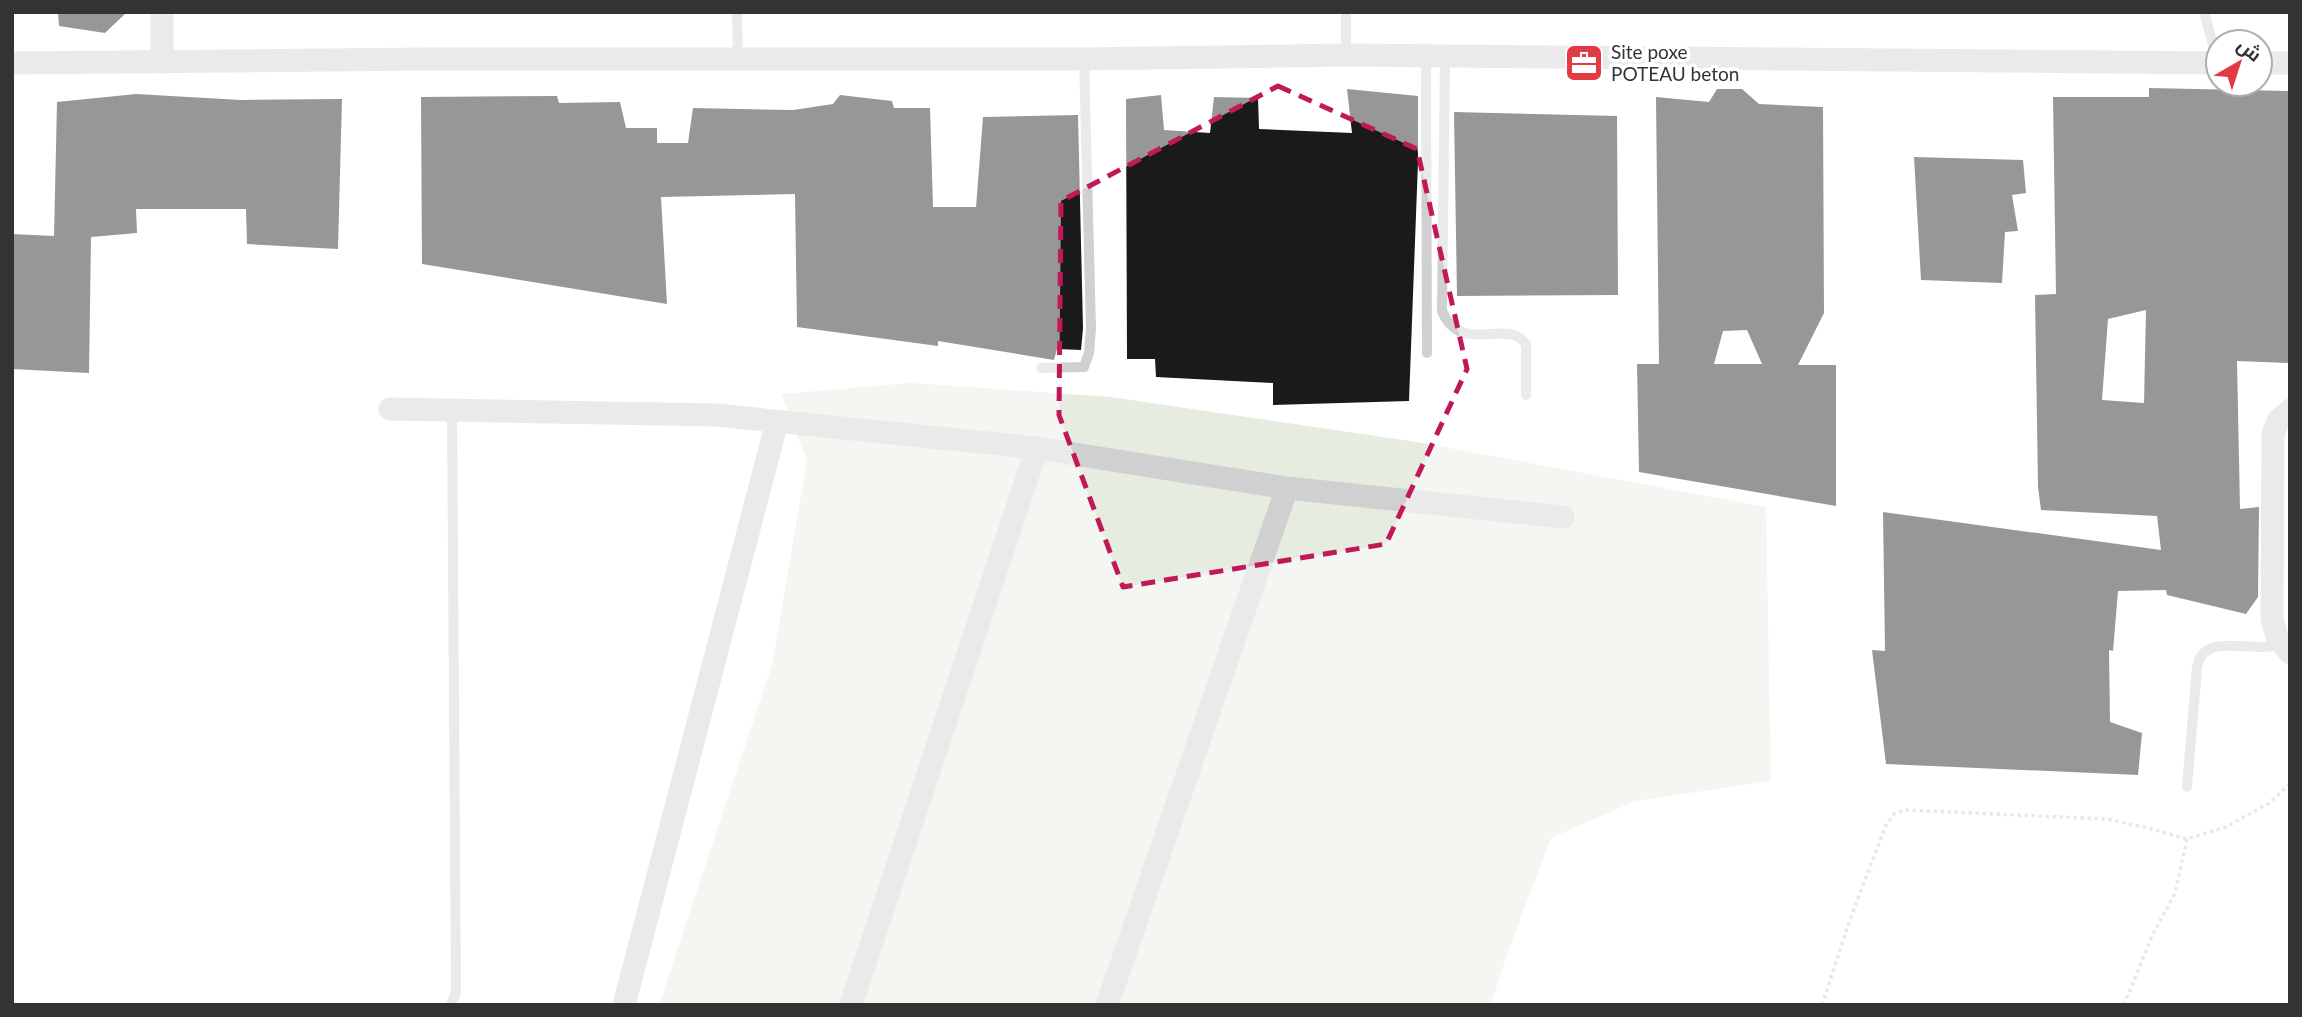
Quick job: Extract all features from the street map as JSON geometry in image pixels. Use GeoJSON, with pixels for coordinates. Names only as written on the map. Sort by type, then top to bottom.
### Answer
{"type":"FeatureCollection","features":[{"type":"Feature","properties":{"kind":"street"},"geometry":{"type":"LineString","coordinates":[[162,12],[162,62]]}},
{"type":"Feature","properties":{"kind":"street"},"geometry":{"type":"LineString","coordinates":[[12,63],[426,59],[1084,59],[1346,55],[2204,63]]}},
{"type":"Feature","properties":{"kind":"street"},"geometry":{"type":"LineString","coordinates":[[390,409],[716,415],[1037,448],[1287,488],[1563,517]]}},
{"type":"Feature","properties":{"kind":"street"},"geometry":{"type":"LineString","coordinates":[[2285,649],[2277,636],[2272,619],[2273,434],[2278,421],[2290,410]]}},
{"type":"Feature","properties":{"kind":"street"},"geometry":{"type":"LineString","coordinates":[[624,1005],[777,422]]}},
{"type":"Feature","properties":{"kind":"street"},"geometry":{"type":"LineString","coordinates":[[852,1005],[1037,448]]}},
{"type":"Feature","properties":{"kind":"street"},"geometry":{"type":"LineString","coordinates":[[1107,1005],[1287,488]]}},
{"type":"Feature","properties":{"kind":"lane"},"geometry":{"type":"LineString","coordinates":[[737,12],[738,59]]}},
{"type":"Feature","properties":{"kind":"lane"},"geometry":{"type":"LineString","coordinates":[[1346,12],[1346,55]]}},
{"type":"Feature","properties":{"kind":"lane"},"geometry":{"type":"LineString","coordinates":[[1427,353],[1436,56]]}},
{"type":"Feature","properties":{"kind":"lane"},"geometry":{"type":"LineString","coordinates":[[1436,56],[1442,311],[1450,326],[1466,335],[1514,335],[1523,340],[1526,345],[1526,395]]}},
{"type":"Feature","properties":{"kind":"lane"},"geometry":{"type":"LineString","coordinates":[[1041,368],[1084,367],[1089,353],[1091,328],[1084,59]]}},
{"type":"Feature","properties":{"kind":"lane"},"geometry":{"type":"LineString","coordinates":[[451,1005],[456,992],[452,411]]}},
{"type":"Feature","properties":{"kind":"lane"},"geometry":{"type":"LineString","coordinates":[[2187,787],[2199,657],[2207,649],[2217,645],[2285,649]]}},
{"type":"Feature","properties":{"kind":"path"},"geometry":{"type":"LineString","coordinates":[[1822,1005],[1849,922],[1886,825],[1894,814],[1905,810],[2107,819],[2188,839],[2226,827],[2269,803],[2290,784]]}},
{"type":"Feature","properties":{"kind":"path"},"geometry":{"type":"LineString","coordinates":[[2124,1005],[2152,936],[2175,892],[2188,839]]}},
{"type":"Feature","properties":{"kind":"highlighted area"},"geometry":{"type":"Polygon","coordinates":[[[1278,86],[1417,149],[1467,369],[1386,544],[1123,587],[1059,415],[1061,201],[1278,86]]]}},
{"type":"Feature","properties":{"kind":"shaded area"},"geometry":{"type":"Polygon","coordinates":[[[911,383],[1111,397],[1417,442],[1766,507],[1771,781],[1635,801],[1551,838],[1506,957],[1491,1005],[659,1005],[772,665],[807,461],[781,394],[911,383]]]}},
{"type":"Feature","properties":{"kind":"building"},"geometry":{"type":"Polygon","coordinates":[[[58,12],[127,12],[105,33],[59,26],[58,12]]]}},
{"type":"Feature","properties":{"kind":"building"},"geometry":{"type":"Polygon","coordinates":[[[2149,88],[2204,89],[2204,98],[2274,98],[2274,91],[2290,91],[2290,363],[2237,361],[2240,509],[2259,507],[2258,597],[2246,614],[2167,595],[2166,590],[2118,591],[2113,651],[2109,650],[2110,722],[2142,733],[2138,775],[1886,764],[1872,650],[1885,651],[1883,512],[2161,550],[2157,516],[2041,510],[2038,487],[2035,295],[2056,294],[2053,97],[2149,97],[2149,88]],[[2146,310],[2108,319],[2102,400],[2144,403],[2146,310]]]}},
{"type":"Feature","properties":{"kind":"building"},"geometry":{"type":"Polygon","coordinates":[[[1347,89],[1418,96],[1409,401],[1273,405],[1273,383],[1156,377],[1155,359],[1127,359],[1126,99],[1161,95],[1164,130],[1210,133],[1214,97],[1258,98],[1259,129],[1352,133],[1347,89]]]}},
{"type":"Feature","properties":{"kind":"building"},"geometry":{"type":"Polygon","coordinates":[[[1717,89],[1742,89],[1759,104],[1823,107],[1824,313],[1798,365],[1836,365],[1836,506],[1639,472],[1637,364],[1659,364],[1656,97],[1709,102],[1717,89]],[[1747,330],[1723,331],[1714,364],[1762,364],[1747,330]]]}},
{"type":"Feature","properties":{"kind":"building"},"geometry":{"type":"Polygon","coordinates":[[[136,94],[241,100],[342,99],[338,249],[247,244],[246,209],[136,209],[137,233],[91,237],[89,373],[12,369],[12,234],[54,236],[57,102],[136,94]]]}},
{"type":"Feature","properties":{"kind":"building"},"geometry":{"type":"Polygon","coordinates":[[[840,95],[892,101],[894,108],[930,108],[933,207],[976,207],[983,117],[1078,115],[1083,328],[1081,350],[1057,349],[1054,360],[938,341],[938,346],[797,327],[795,194],[661,197],[667,304],[422,264],[421,97],[557,96],[559,103],[620,102],[626,128],[657,128],[657,143],[688,143],[693,108],[793,110],[833,104],[840,95]]]}},
{"type":"Feature","properties":{"kind":"building"},"geometry":{"type":"Polygon","coordinates":[[[1454,112],[1617,116],[1618,295],[1457,296],[1454,112]]]}},
{"type":"Feature","properties":{"kind":"building"},"geometry":{"type":"Polygon","coordinates":[[[1914,157],[2023,160],[2026,193],[2012,195],[2018,231],[2005,232],[2002,283],[1921,280],[1914,157]]]}},
{"type":"Feature","properties":{"kind":"place","name":"Site poxe POTEAU beton"},"geometry":{"type":"Point","coordinates":[1584,63]}}]}
